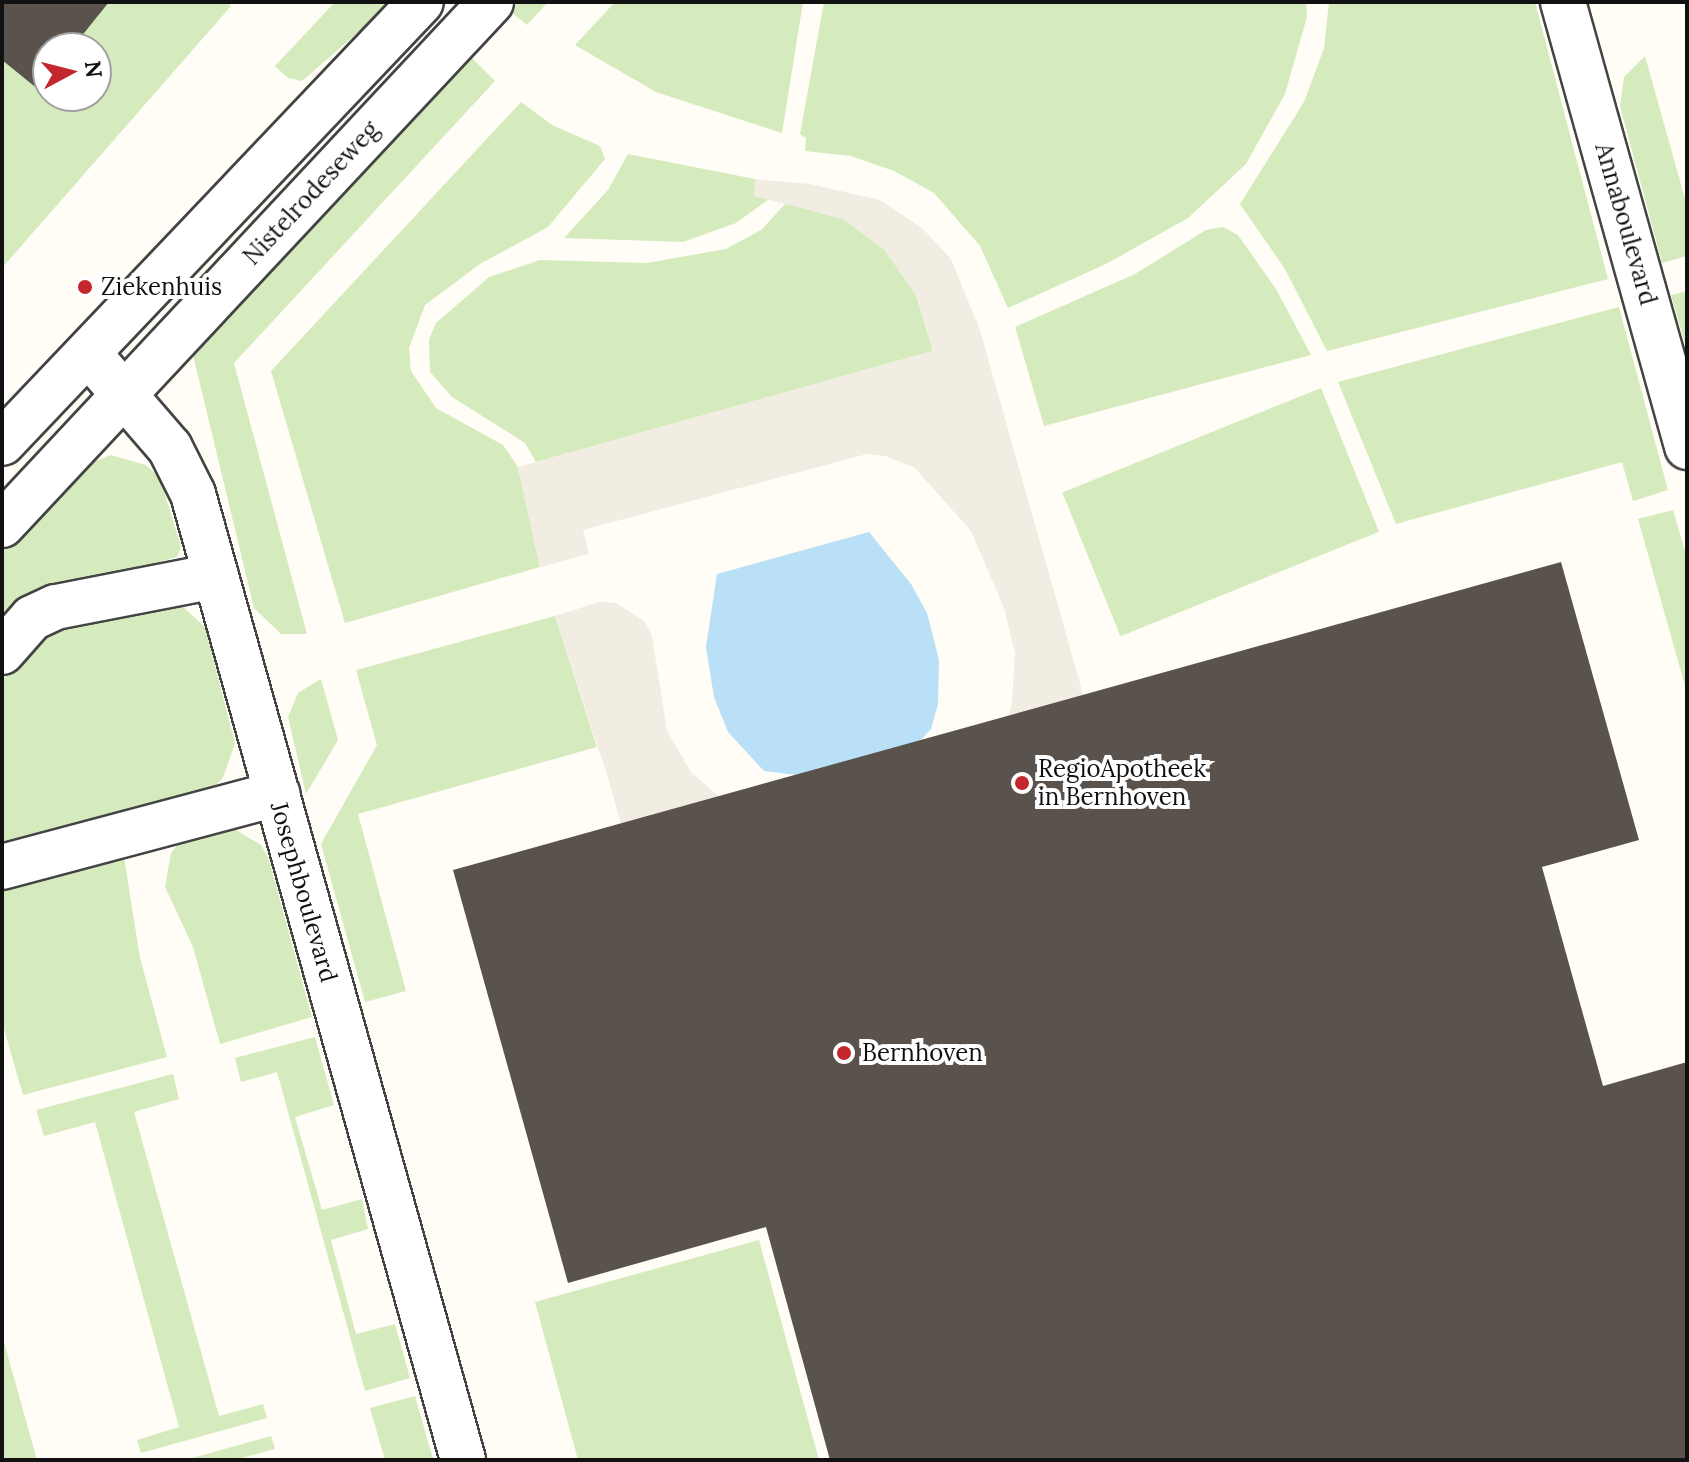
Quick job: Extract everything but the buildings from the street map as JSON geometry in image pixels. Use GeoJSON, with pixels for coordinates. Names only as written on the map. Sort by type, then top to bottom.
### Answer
{"type":"FeatureCollection","features":[{"type":"Feature","properties":{"kind":"street"},"geometry":{"type":"LineString","coordinates":[[2,443],[421,2]]}},
{"type":"Feature","properties":{"kind":"street","name":"Nistelrodeseweg"},"geometry":{"type":"LineString","coordinates":[[2,525],[491,2]]}},
{"type":"Feature","properties":{"kind":"street","name":"Annaboulevard"},"geometry":{"type":"LineString","coordinates":[[1563,2],[1687,447]]}},
{"type":"Feature","properties":{"kind":"street","name":"Josephboulevard"},"geometry":{"type":"LineString","coordinates":[[88,353],[125,392],[170,448],[193,494],[463,1460]]}},
{"type":"Feature","properties":{"kind":"street"},"geometry":{"type":"LineString","coordinates":[[2,652],[32,618],[56,607],[216,576]]}},
{"type":"Feature","properties":{"kind":"street"},"geometry":{"type":"LineString","coordinates":[[2,867],[277,794]]}},
{"type":"Feature","properties":{"kind":"green space"},"geometry":{"type":"Polygon","coordinates":[[[2,2],[226,2],[231,6],[2,268],[2,2]]]}},
{"type":"Feature","properties":{"kind":"green space"},"geometry":{"type":"Polygon","coordinates":[[[335,2],[393,2],[302,81],[288,78],[275,66],[335,2]]]}},
{"type":"Feature","properties":{"kind":"green space"},"geometry":{"type":"Polygon","coordinates":[[[511,2],[548,2],[527,25],[505,7],[511,2]]]}},
{"type":"Feature","properties":{"kind":"green space"},"geometry":{"type":"Polygon","coordinates":[[[615,2],[803,2],[782,133],[656,92],[575,45],[615,2]]]}},
{"type":"Feature","properties":{"kind":"green space"},"geometry":{"type":"Polygon","coordinates":[[[824,2],[1306,2],[1307,17],[1285,94],[1246,164],[1188,218],[1106,264],[1008,308],[980,246],[934,193],[894,171],[851,156],[805,151],[806,138],[800,134],[824,2]]]}},
{"type":"Feature","properties":{"kind":"green space"},"geometry":{"type":"Polygon","coordinates":[[[1329,2],[1535,2],[1608,279],[1327,351],[1285,269],[1240,204],[1304,102],[1324,48],[1329,2]]]}},
{"type":"Feature","properties":{"kind":"green space"},"geometry":{"type":"Polygon","coordinates":[[[465,51],[495,81],[234,363],[307,634],[281,634],[254,608],[191,347],[465,51]]]}},
{"type":"Feature","properties":{"kind":"green space"},"geometry":{"type":"Polygon","coordinates":[[[1645,56],[1687,206],[1687,256],[1662,263],[1620,106],[1624,77],[1645,56]]]}},
{"type":"Feature","properties":{"kind":"green space"},"geometry":{"type":"Polygon","coordinates":[[[521,102],[552,125],[600,146],[605,159],[548,227],[480,264],[425,305],[409,348],[411,371],[436,408],[503,445],[518,467],[540,567],[345,623],[271,371],[521,102]]]}},
{"type":"Feature","properties":{"kind":"green space"},"geometry":{"type":"Polygon","coordinates":[[[628,154],[755,179],[755,195],[769,199],[736,223],[683,242],[564,238],[608,190],[628,154]]]}},
{"type":"Feature","properties":{"kind":"green space"},"geometry":{"type":"Polygon","coordinates":[[[786,203],[843,219],[884,249],[916,295],[933,351],[536,462],[525,443],[452,397],[430,372],[429,339],[436,323],[489,277],[540,260],[647,263],[726,249],[761,230],[786,203]]]}},
{"type":"Feature","properties":{"kind":"green space"},"geometry":{"type":"Polygon","coordinates":[[[1223,227],[1238,235],[1276,289],[1311,355],[1044,426],[1015,327],[1135,274],[1206,230],[1223,227]]]}},
{"type":"Feature","properties":{"kind":"green space"},"geometry":{"type":"Polygon","coordinates":[[[1687,291],[1687,351],[1671,295],[1687,291]]]}},
{"type":"Feature","properties":{"kind":"green space"},"geometry":{"type":"Polygon","coordinates":[[[1619,307],[1668,490],[1633,501],[1622,462],[1396,524],[1338,382],[1619,307]]]}},
{"type":"Feature","properties":{"kind":"green space"},"geometry":{"type":"Polygon","coordinates":[[[1321,388],[1379,532],[1120,636],[1062,493],[1321,388]]]}},
{"type":"Feature","properties":{"kind":"green space"},"geometry":{"type":"Polygon","coordinates":[[[111,455],[146,465],[160,478],[181,547],[177,557],[36,596],[2,632],[2,549],[77,468],[111,455]]]}},
{"type":"Feature","properties":{"kind":"green space"},"geometry":{"type":"Polygon","coordinates":[[[1673,510],[1687,558],[1687,693],[1638,519],[1673,510]]]}},
{"type":"Feature","properties":{"kind":"green space"},"geometry":{"type":"Polygon","coordinates":[[[179,603],[205,627],[235,743],[223,778],[210,791],[2,845],[2,676],[45,628],[179,603]]]}},
{"type":"Feature","properties":{"kind":"green space"},"geometry":{"type":"Polygon","coordinates":[[[555,616],[597,747],[358,814],[406,991],[365,1002],[321,844],[377,745],[356,670],[555,616]]]}},
{"type":"Feature","properties":{"kind":"green space"},"geometry":{"type":"Polygon","coordinates":[[[321,679],[338,740],[306,794],[288,717],[298,693],[321,679]]]}},
{"type":"Feature","properties":{"kind":"green space"},"geometry":{"type":"Polygon","coordinates":[[[231,827],[261,845],[269,860],[312,1017],[220,1044],[193,947],[165,887],[171,853],[182,839],[231,827]]]}},
{"type":"Feature","properties":{"kind":"green space"},"geometry":{"type":"Polygon","coordinates":[[[124,857],[140,958],[167,1057],[23,1095],[2,1022],[2,885],[124,857]]]}},
{"type":"Feature","properties":{"kind":"green space"},"geometry":{"type":"Polygon","coordinates":[[[315,1037],[334,1105],[295,1117],[322,1210],[362,1199],[368,1229],[331,1240],[356,1334],[395,1324],[410,1378],[365,1391],[277,1072],[241,1082],[235,1058],[315,1037]]]}},
{"type":"Feature","properties":{"kind":"green space"},"geometry":{"type":"Polygon","coordinates":[[[173,1074],[179,1099],[134,1112],[219,1416],[263,1404],[267,1418],[141,1453],[137,1440],[179,1427],[95,1122],[44,1136],[36,1110],[173,1074]]]}},
{"type":"Feature","properties":{"kind":"green space"},"geometry":{"type":"Polygon","coordinates":[[[759,1240],[819,1460],[578,1460],[535,1302],[759,1240]]]}},
{"type":"Feature","properties":{"kind":"green space"},"geometry":{"type":"Polygon","coordinates":[[[2,1335],[37,1460],[2,1460],[2,1335]]]}},
{"type":"Feature","properties":{"kind":"green space"},"geometry":{"type":"Polygon","coordinates":[[[415,1396],[433,1459],[385,1460],[370,1408],[415,1396]]]}},
{"type":"Feature","properties":{"kind":"green space"},"geometry":{"type":"Polygon","coordinates":[[[271,1436],[275,1449],[234,1460],[185,1460],[271,1436]]]}},
{"type":"Feature","properties":{"kind":"shaded area"},"geometry":{"type":"Polygon","coordinates":[[[755,179],[810,184],[880,200],[923,229],[951,259],[980,330],[1150,931],[684,1063],[610,784],[555,616],[599,602],[616,603],[644,621],[652,636],[667,731],[691,772],[726,803],[1002,744],[1012,702],[1015,653],[1004,608],[971,531],[915,468],[885,456],[867,454],[583,530],[589,554],[540,567],[518,467],[933,351],[916,295],[884,249],[843,219],[754,196],[755,179]]]}},
{"type":"Feature","properties":{"kind":"water"},"geometry":{"type":"Polygon","coordinates":[[[869,532],[911,584],[927,613],[939,660],[938,704],[931,729],[918,743],[804,776],[764,771],[728,732],[714,697],[706,647],[717,574],[869,532]]]}},
{"type":"Feature","properties":{"kind":"place","name":"Ziekenhuis"},"geometry":{"type":"Point","coordinates":[85,287]}},
{"type":"Feature","properties":{"kind":"place","name":"RegioApotheek in Bernhoven"},"geometry":{"type":"Point","coordinates":[1022,783]}},
{"type":"Feature","properties":{"kind":"place","name":"Bernhoven"},"geometry":{"type":"Point","coordinates":[844,1053]}}]}
